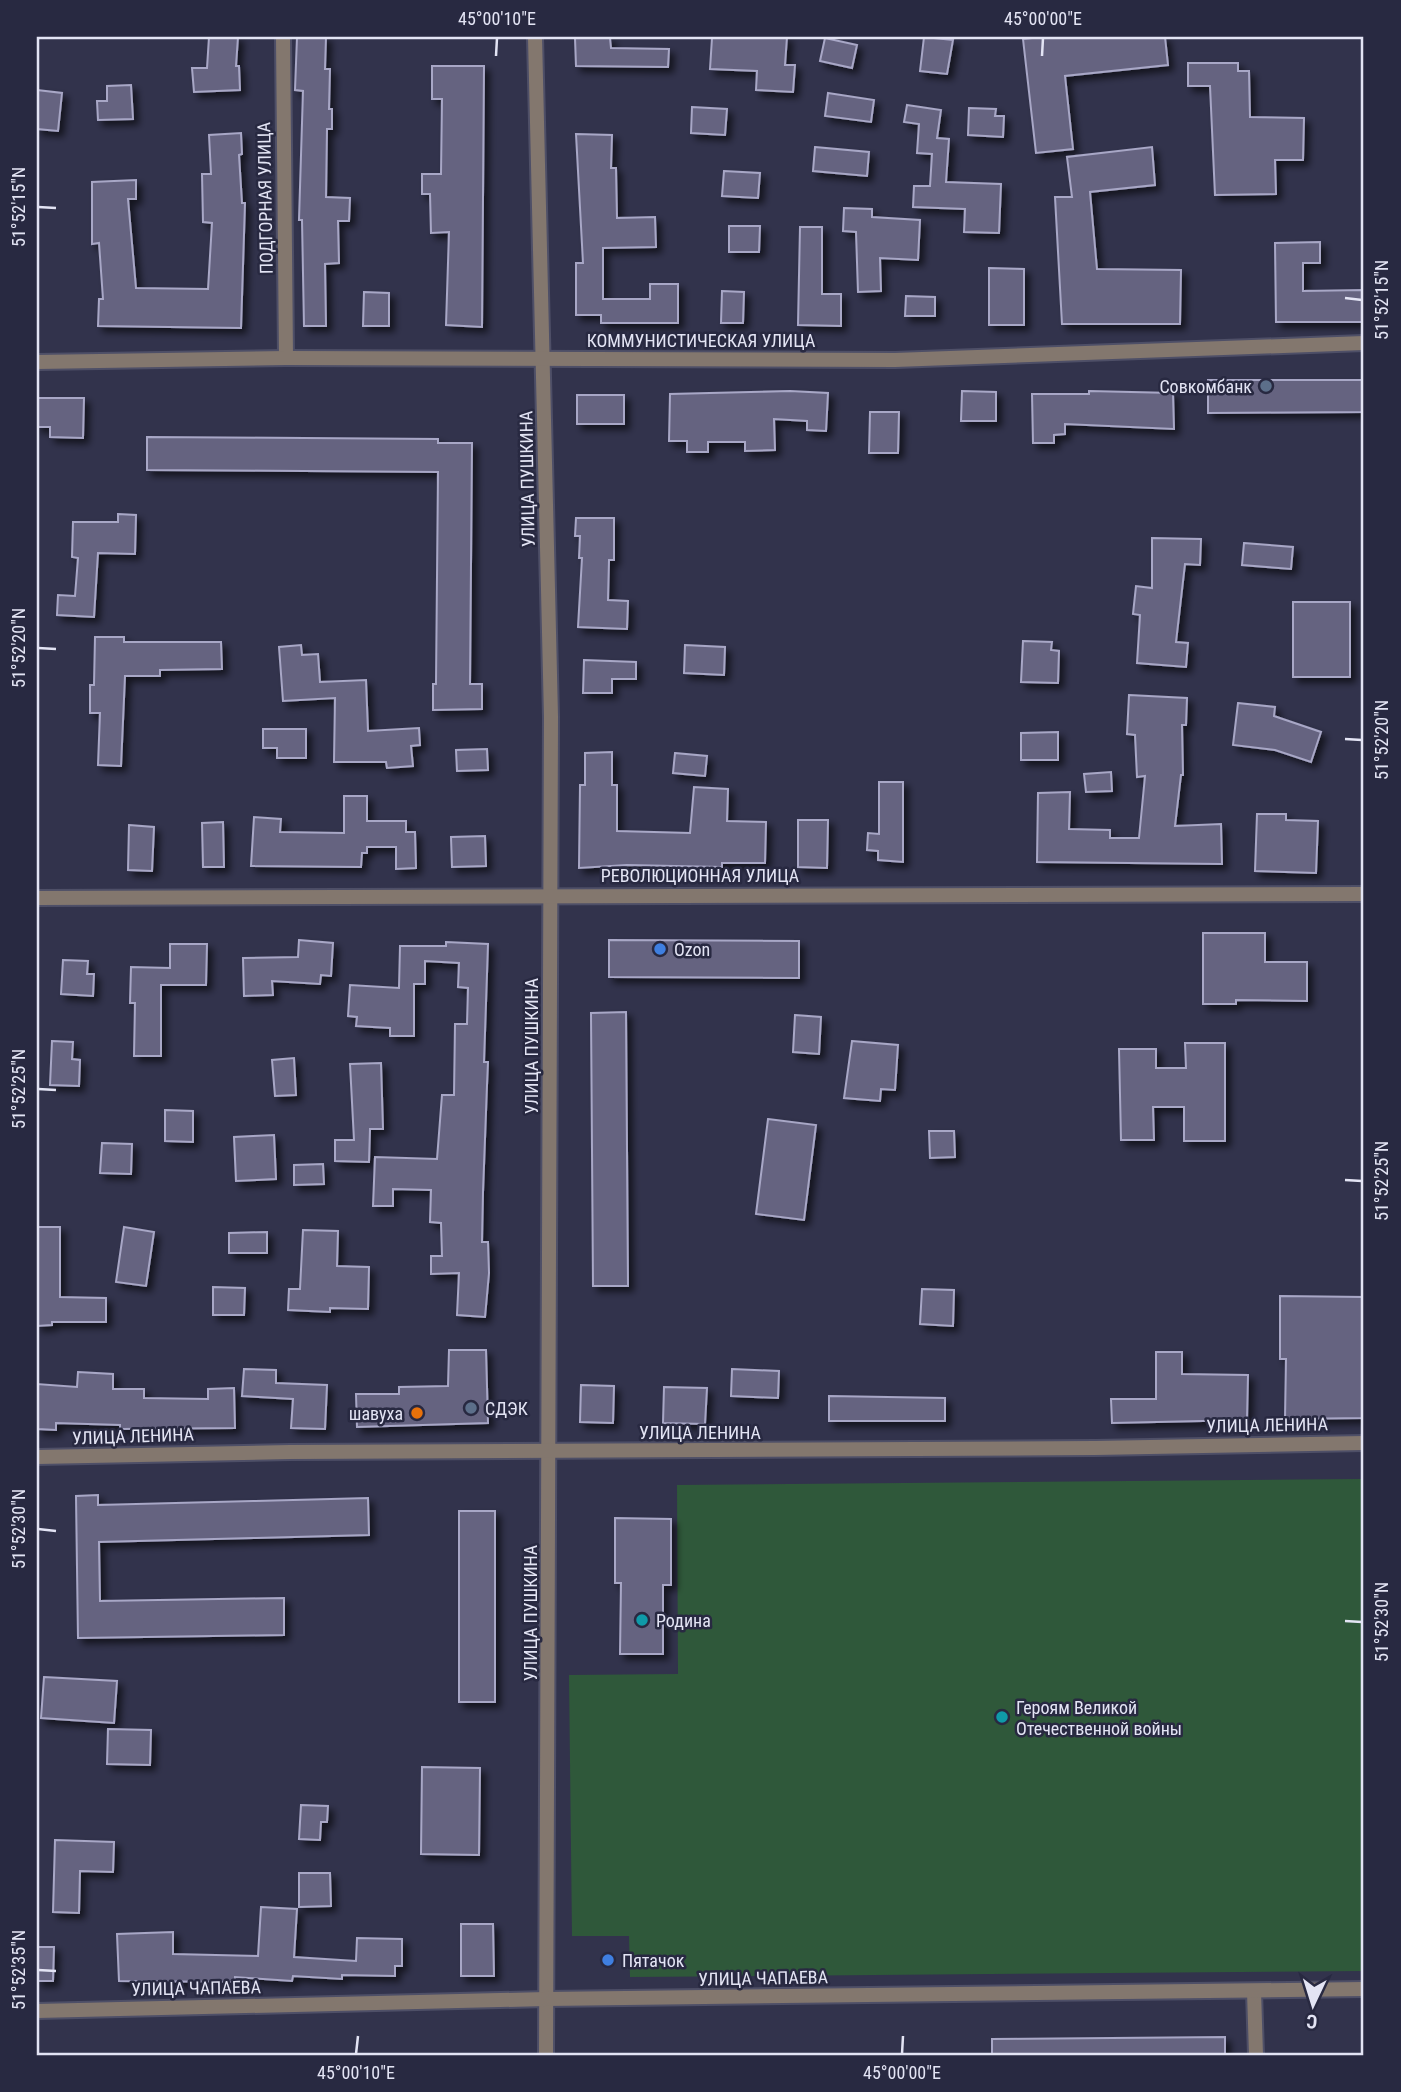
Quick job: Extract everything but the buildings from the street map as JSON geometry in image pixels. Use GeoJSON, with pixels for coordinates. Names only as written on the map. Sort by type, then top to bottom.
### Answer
{"type":"FeatureCollection","features":[{"type":"Feature","properties":{"kind":"street","name":"ПОДГОРНАЯ УЛИЦА"},"geometry":{"type":"LineString","coordinates":[[283,37],[286,358]]}},
{"type":"Feature","properties":{"kind":"street","name":"УЛИЦА ПУШКИНА"},"geometry":{"type":"LineString","coordinates":[[535,37],[544,361],[551,895],[546,2055]]}},
{"type":"Feature","properties":{"kind":"street","name":"КОММУНИСТИЧЕСКАЯ УЛИЦА"},"geometry":{"type":"LineString","coordinates":[[37,362],[286,358],[544,361],[790,358],[895,360],[1364,343]]}},
{"type":"Feature","properties":{"kind":"street","name":"РЕВОЛЮЦИОННАЯ УЛИЦА"},"geometry":{"type":"LineString","coordinates":[[37,898],[1364,894]]}},
{"type":"Feature","properties":{"kind":"street","name":"УЛИЦА ЛЕНИНА"},"geometry":{"type":"LineString","coordinates":[[37,1457],[290,1452],[550,1452],[1364,1443]]}},
{"type":"Feature","properties":{"kind":"street","name":"УЛИЦА ЧАПАЕВА"},"geometry":{"type":"LineString","coordinates":[[37,2011],[546,1999],[1364,1989]]}},
{"type":"Feature","properties":{"kind":"street"},"geometry":{"type":"LineString","coordinates":[[1254,1991],[1256,2055]]}},
{"type":"Feature","properties":{"kind":"green space"},"geometry":{"type":"Polygon","coordinates":[[[1364,1479],[1364,1971],[630,1977],[629,1936],[572,1936],[569,1675],[678,1674],[677,1485],[1364,1479]]]}},
{"type":"Feature","properties":{"kind":"place","name":"Совкомбанк"},"geometry":{"type":"Point","coordinates":[1266,386]}},
{"type":"Feature","properties":{"kind":"place","name":"Ozon"},"geometry":{"type":"Point","coordinates":[660,949]}},
{"type":"Feature","properties":{"kind":"place","name":"СДЭК"},"geometry":{"type":"Point","coordinates":[471,1408]}},
{"type":"Feature","properties":{"kind":"place","name":"шавуха"},"geometry":{"type":"Point","coordinates":[417,1413]}},
{"type":"Feature","properties":{"kind":"place","name":"Родина"},"geometry":{"type":"Point","coordinates":[642,1620]}},
{"type":"Feature","properties":{"kind":"place","name":"Героям Великой Отечественной войны"},"geometry":{"type":"Point","coordinates":[1002,1717]}},
{"type":"Feature","properties":{"kind":"place","name":"Пятачок"},"geometry":{"type":"Point","coordinates":[608,1960]}}]}
